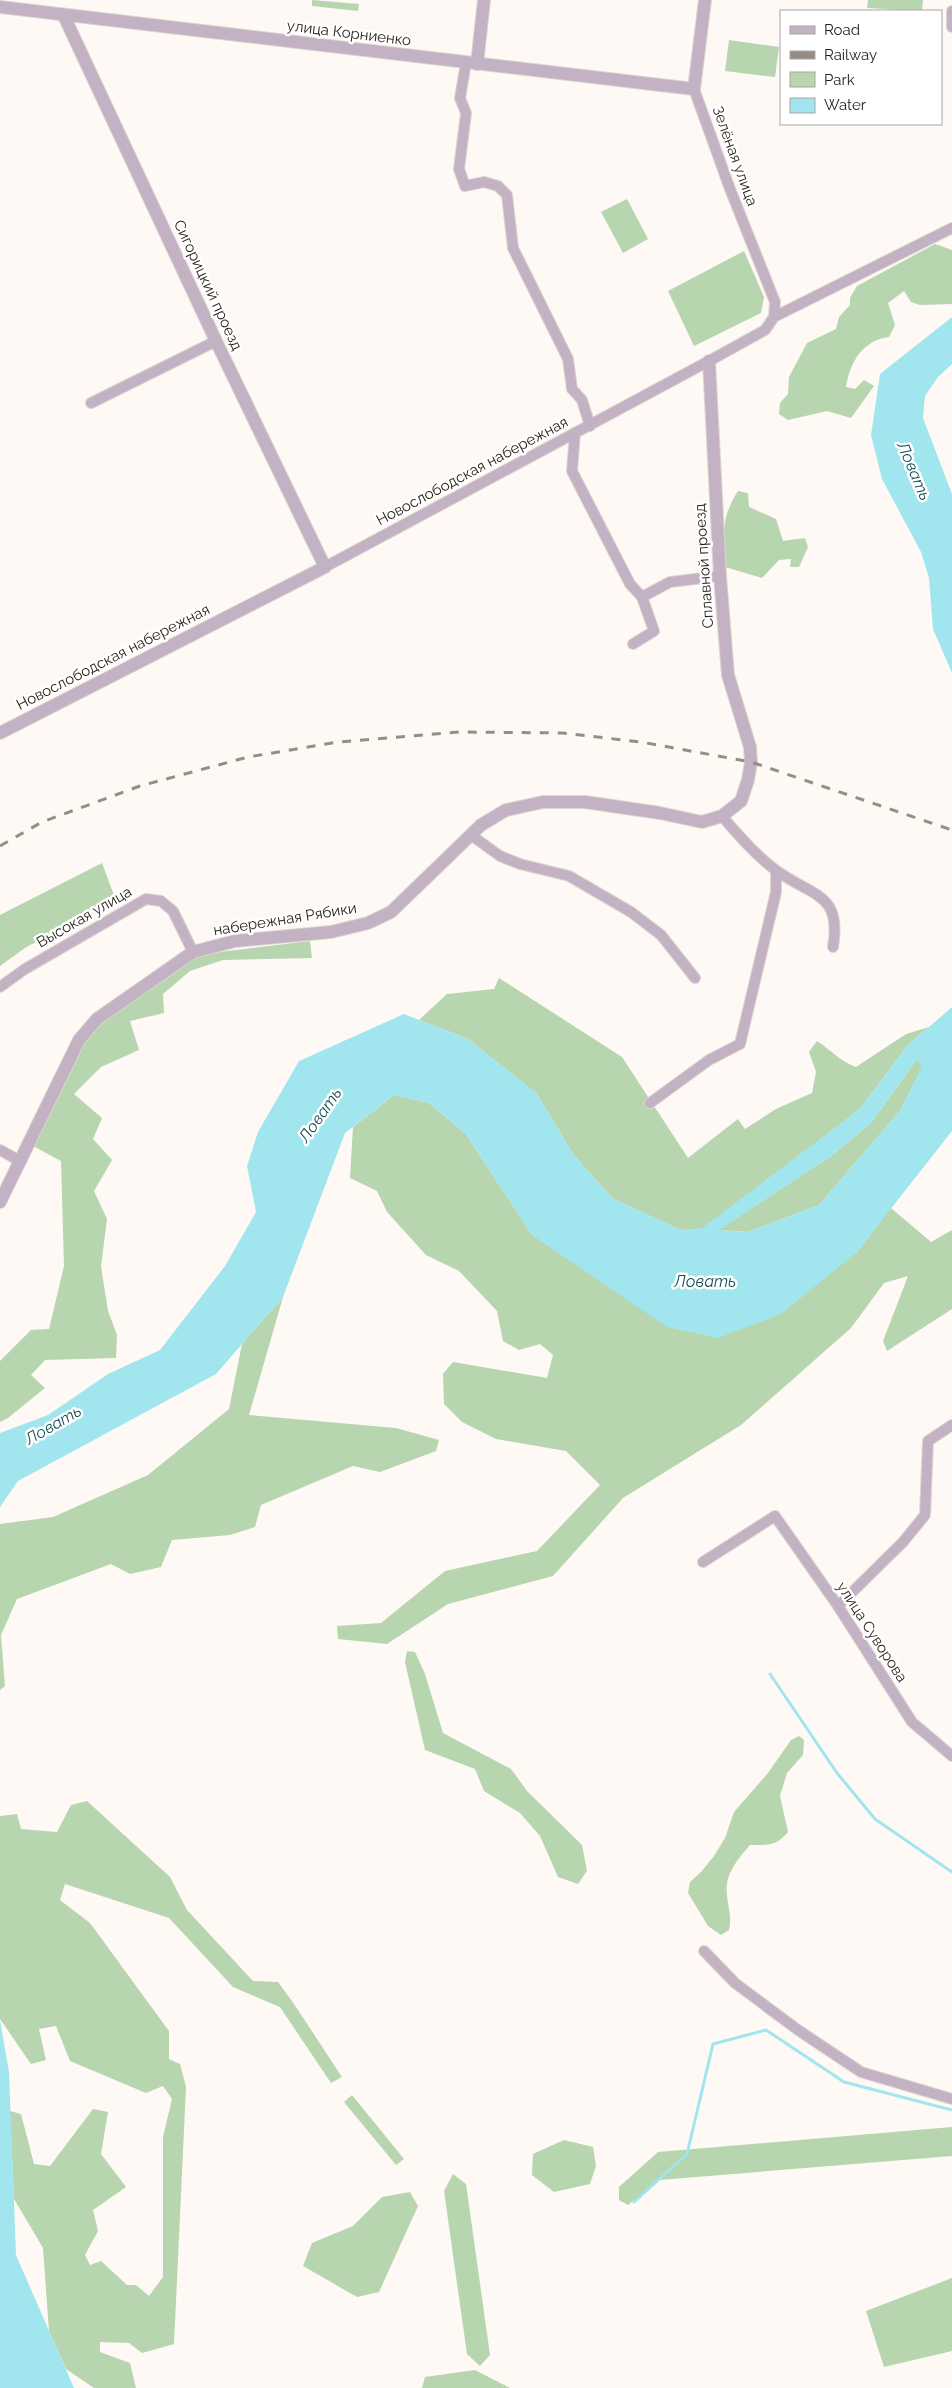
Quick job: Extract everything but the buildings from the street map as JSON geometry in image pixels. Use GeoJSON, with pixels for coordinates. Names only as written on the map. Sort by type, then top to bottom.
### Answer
{"type":"FeatureCollection","features":[{"type":"Feature","properties":{"kind":"street"},"geometry":{"type":"LineString","coordinates":[[484,0],[472,64],[460,98],[466,113],[459,169],[465,186],[484,182],[498,186],[507,195],[513,248],[568,359],[572,389],[582,400],[590,426]]}},
{"type":"Feature","properties":{"kind":"street","name":"Зелёная улица"},"geometry":{"type":"LineString","coordinates":[[705,0],[694,89],[730,189],[775,302],[774,318]]}},
{"type":"Feature","properties":{"kind":"street","name":"улица Корниенко"},"geometry":{"type":"LineString","coordinates":[[0,7],[694,89]]}},
{"type":"Feature","properties":{"kind":"street"},"geometry":{"type":"LineString","coordinates":[[952,11],[952,27]]}},
{"type":"Feature","properties":{"kind":"street","name":"Сигорицкий проезд"},"geometry":{"type":"LineString","coordinates":[[64,16],[216,341],[325,567]]}},
{"type":"Feature","properties":{"kind":"street","name":"Новослободская набережная"},"geometry":{"type":"LineString","coordinates":[[0,733],[325,567],[576,434],[765,330],[774,318],[952,228]]}},
{"type":"Feature","properties":{"kind":"street"},"geometry":{"type":"LineString","coordinates":[[91,403],[216,341]]}},
{"type":"Feature","properties":{"kind":"street","name":"Сплавной проезд"},"geometry":{"type":"LineString","coordinates":[[709,361],[720,576],[728,675],[750,747],[750,766]]}},
{"type":"Feature","properties":{"kind":"street"},"geometry":{"type":"LineString","coordinates":[[576,434],[572,471],[630,584],[642,596],[654,631],[632,644]]}},
{"type":"Feature","properties":{"kind":"street"},"geometry":{"type":"LineString","coordinates":[[642,596],[670,582],[697,577],[720,576]]}},
{"type":"Feature","properties":{"kind":"street","name":"набережная Рябики"},"geometry":{"type":"LineString","coordinates":[[0,1202],[79,1040],[87,1029],[97,1019],[193,952],[235,941],[331,932],[368,923],[391,912],[481,825],[506,810],[543,802],[585,802],[660,813],[702,822],[722,816],[740,801],[750,766]]}},
{"type":"Feature","properties":{"kind":"street"},"geometry":{"type":"LineString","coordinates":[[722,816],[736,833],[776,871],[823,898],[834,914],[836,927],[833,947]]}},
{"type":"Feature","properties":{"kind":"street"},"geometry":{"type":"LineString","coordinates":[[471,835],[500,856],[520,864],[569,876],[631,912],[660,935],[695,978]]}},
{"type":"Feature","properties":{"kind":"street"},"geometry":{"type":"LineString","coordinates":[[650,1104],[709,1060],[740,1044],[776,892],[776,871]]}},
{"type":"Feature","properties":{"kind":"street","name":"Высокая улица"},"geometry":{"type":"LineString","coordinates":[[0,987],[25,969],[146,899],[161,901],[172,911],[193,952]]}},
{"type":"Feature","properties":{"kind":"street"},"geometry":{"type":"LineString","coordinates":[[0,1150],[20,1161]]}},
{"type":"Feature","properties":{"kind":"street"},"geometry":{"type":"LineString","coordinates":[[838,1606],[903,1542],[925,1515],[928,1441],[952,1425]]}},
{"type":"Feature","properties":{"kind":"street","name":"улица Суворова"},"geometry":{"type":"LineString","coordinates":[[703,1562],[775,1516],[838,1606],[912,1722],[952,1756]]}},
{"type":"Feature","properties":{"kind":"street"},"geometry":{"type":"LineString","coordinates":[[704,1950],[735,1983],[798,2030],[861,2072],[952,2099]]}},
{"type":"Feature","properties":{"kind":"green space"},"geometry":{"type":"Polygon","coordinates":[[[312,0],[359,4],[358,11],[312,6],[312,0]]]}},
{"type":"Feature","properties":{"kind":"green space"},"geometry":{"type":"Polygon","coordinates":[[[868,0],[923,0],[922,10],[867,8],[868,0]]]}},
{"type":"Feature","properties":{"kind":"green space"},"geometry":{"type":"Polygon","coordinates":[[[729,40],[779,47],[775,77],[725,71],[729,40]]]}},
{"type":"Feature","properties":{"kind":"green space"},"geometry":{"type":"Polygon","coordinates":[[[627,199],[648,239],[623,253],[601,212],[627,199]]]}},
{"type":"Feature","properties":{"kind":"green space"},"geometry":{"type":"Polygon","coordinates":[[[935,244],[952,250],[952,304],[920,305],[911,302],[904,291],[888,303],[895,325],[889,337],[872,343],[859,354],[848,378],[846,387],[855,389],[864,380],[874,386],[851,418],[827,411],[788,420],[779,414],[780,403],[788,394],[789,377],[807,343],[836,329],[839,317],[850,305],[850,298],[857,286],[935,244]]]}},
{"type":"Feature","properties":{"kind":"green space"},"geometry":{"type":"Polygon","coordinates":[[[744,251],[764,297],[761,313],[694,346],[668,291],[744,251]]]}},
{"type":"Feature","properties":{"kind":"green space"},"geometry":{"type":"Polygon","coordinates":[[[738,491],[748,493],[749,507],[776,519],[783,541],[805,538],[808,547],[799,567],[790,567],[791,559],[779,560],[762,578],[725,567],[724,528],[728,510],[738,491]]]}},
{"type":"Feature","properties":{"kind":"green space"},"geometry":{"type":"Polygon","coordinates":[[[102,863],[115,898],[25,948],[0,966],[0,915],[102,863]]]}},
{"type":"Feature","properties":{"kind":"green space"},"geometry":{"type":"Polygon","coordinates":[[[310,941],[312,958],[223,960],[190,971],[163,994],[164,1013],[130,1021],[139,1050],[101,1067],[74,1094],[102,1118],[93,1139],[112,1160],[94,1191],[107,1219],[101,1266],[108,1311],[117,1335],[116,1358],[45,1360],[31,1375],[45,1388],[8,1418],[0,1422],[0,1361],[31,1330],[49,1329],[64,1266],[61,1161],[33,1146],[81,1045],[96,1028],[193,958],[212,953],[310,941]]]}},
{"type":"Feature","properties":{"kind":"green space"},"geometry":{"type":"Polygon","coordinates":[[[499,978],[622,1057],[688,1158],[738,1119],[745,1129],[776,1109],[812,1093],[816,1072],[809,1052],[817,1041],[841,1059],[856,1067],[906,1034],[929,1027],[907,1046],[859,1110],[702,1229],[680,1230],[612,1198],[573,1154],[537,1094],[468,1039],[419,1020],[447,994],[494,989],[499,978]]]}},
{"type":"Feature","properties":{"kind":"green space"},"geometry":{"type":"Polygon","coordinates":[[[917,1059],[923,1066],[900,1111],[819,1205],[748,1232],[718,1230],[831,1156],[871,1123],[917,1059]]]}},
{"type":"Feature","properties":{"kind":"green space"},"geometry":{"type":"Polygon","coordinates":[[[394,1095],[429,1103],[466,1134],[532,1235],[856,1253],[891,1208],[931,1242],[952,1230],[952,1309],[887,1351],[883,1341],[908,1276],[884,1283],[851,1328],[741,1425],[623,1498],[553,1576],[448,1604],[387,1644],[338,1639],[337,1626],[381,1623],[445,1571],[537,1551],[600,1485],[566,1451],[496,1439],[462,1422],[444,1404],[443,1374],[453,1362],[547,1378],[553,1355],[540,1344],[519,1350],[503,1341],[497,1311],[459,1271],[426,1255],[387,1212],[377,1191],[350,1178],[353,1127],[394,1095]]]}},
{"type":"Feature","properties":{"kind":"green space"},"geometry":{"type":"Polygon","coordinates":[[[283,1297],[249,1415],[396,1428],[439,1440],[436,1451],[380,1472],[353,1466],[261,1505],[255,1527],[230,1535],[172,1540],[161,1567],[130,1574],[111,1564],[17,1599],[1,1635],[5,1686],[0,1690],[0,1524],[53,1517],[148,1475],[229,1409],[242,1344],[283,1297]]]}},
{"type":"Feature","properties":{"kind":"green space"},"geometry":{"type":"Polygon","coordinates":[[[407,1651],[415,1652],[425,1674],[443,1733],[511,1769],[527,1791],[582,1845],[587,1871],[578,1884],[558,1877],[540,1836],[520,1813],[484,1791],[475,1769],[425,1750],[405,1662],[407,1651]]]}},
{"type":"Feature","properties":{"kind":"green space"},"geometry":{"type":"Polygon","coordinates":[[[799,1736],[804,1740],[803,1755],[787,1773],[780,1796],[788,1832],[776,1842],[767,1845],[750,1845],[733,1868],[727,1888],[730,1925],[729,1930],[721,1935],[708,1926],[688,1893],[690,1882],[714,1856],[725,1838],[734,1812],[768,1773],[791,1740],[799,1736]]]}},
{"type":"Feature","properties":{"kind":"green space"},"geometry":{"type":"Polygon","coordinates":[[[87,1801],[170,1877],[187,1910],[253,1981],[278,1982],[342,2077],[331,2083],[280,2007],[233,1987],[169,1918],[65,1884],[60,1900],[90,1923],[169,2031],[169,2059],[180,2064],[186,2087],[174,2344],[142,2353],[129,2343],[100,2342],[100,2352],[130,2363],[136,2388],[94,2388],[66,2369],[49,2331],[43,2248],[14,2199],[10,2111],[21,2114],[34,2164],[50,2166],[93,2109],[108,2112],[101,2154],[126,2187],[93,2210],[98,2231],[85,2255],[90,2265],[101,2261],[127,2285],[136,2285],[149,2296],[163,2277],[163,2137],[172,2099],[163,2086],[146,2093],[70,2061],[56,2026],[39,2029],[46,2060],[31,2064],[0,2019],[0,1816],[17,1814],[21,1829],[57,1832],[71,1805],[87,1801]]]}},
{"type":"Feature","properties":{"kind":"green space"},"geometry":{"type":"Polygon","coordinates":[[[352,2095],[404,2159],[396,2165],[344,2102],[352,2095]]]}},
{"type":"Feature","properties":{"kind":"green space"},"geometry":{"type":"Polygon","coordinates":[[[952,2127],[952,2156],[660,2180],[628,2205],[619,2200],[619,2187],[658,2152],[952,2127]]]}},
{"type":"Feature","properties":{"kind":"green space"},"geometry":{"type":"Polygon","coordinates":[[[564,2140],[593,2147],[596,2166],[590,2184],[554,2192],[532,2175],[533,2154],[564,2140]]]}},
{"type":"Feature","properties":{"kind":"green space"},"geometry":{"type":"Polygon","coordinates":[[[453,2174],[466,2184],[490,2355],[480,2366],[467,2354],[444,2191],[453,2174]]]}},
{"type":"Feature","properties":{"kind":"green space"},"geometry":{"type":"Polygon","coordinates":[[[410,2192],[418,2206],[379,2292],[357,2297],[303,2266],[312,2243],[353,2226],[382,2197],[410,2192]]]}},
{"type":"Feature","properties":{"kind":"green space"},"geometry":{"type":"Polygon","coordinates":[[[952,2278],[952,2351],[884,2367],[866,2311],[952,2278]]]}},
{"type":"Feature","properties":{"kind":"green space"},"geometry":{"type":"Polygon","coordinates":[[[475,2370],[510,2388],[422,2388],[425,2377],[475,2370]]]}},
{"type":"Feature","properties":{"kind":"water","name":"Ловать"},"geometry":{"type":"Polygon","coordinates":[[[952,317],[952,364],[938,377],[925,396],[923,418],[952,494],[952,673],[933,629],[929,578],[921,552],[882,479],[871,435],[880,374],[952,317]]]}},
{"type":"Feature","properties":{"kind":"water","name":"Ловать"},"geometry":{"type":"Polygon","coordinates":[[[952,1007],[952,1131],[856,1253],[781,1314],[718,1338],[667,1327],[532,1235],[466,1134],[429,1103],[394,1095],[345,1133],[283,1297],[216,1374],[18,1481],[0,1507],[0,1433],[48,1415],[108,1374],[160,1350],[225,1266],[256,1212],[247,1166],[258,1132],[299,1061],[404,1014],[468,1039],[537,1094],[573,1154],[612,1198],[680,1230],[702,1228],[859,1110],[907,1046],[952,1007]],[[917,1059],[871,1123],[831,1156],[719,1230],[748,1232],[819,1205],[900,1111],[922,1067],[917,1059]]]}},
{"type":"Feature","properties":{"kind":"water"},"geometry":{"type":"Polygon","coordinates":[[[0,2020],[9,2072],[16,2255],[74,2388],[0,2388],[0,2020]]]}},
{"type":"Feature","properties":{"kind":"waterway"},"geometry":{"type":"LineString","coordinates":[[770,1674],[837,1773],[875,1819],[952,1872]]}},
{"type":"Feature","properties":{"kind":"waterway"},"geometry":{"type":"LineString","coordinates":[[634,2202],[687,2154],[713,2044],[766,2030],[844,2082],[952,2110]]}},
{"type":"Feature","properties":{"kind":"railway"},"geometry":{"type":"LineString","coordinates":[[0,846],[42,822],[140,786],[248,757],[338,742],[459,732],[562,733],[641,742],[751,762],[952,830]]}}]}
